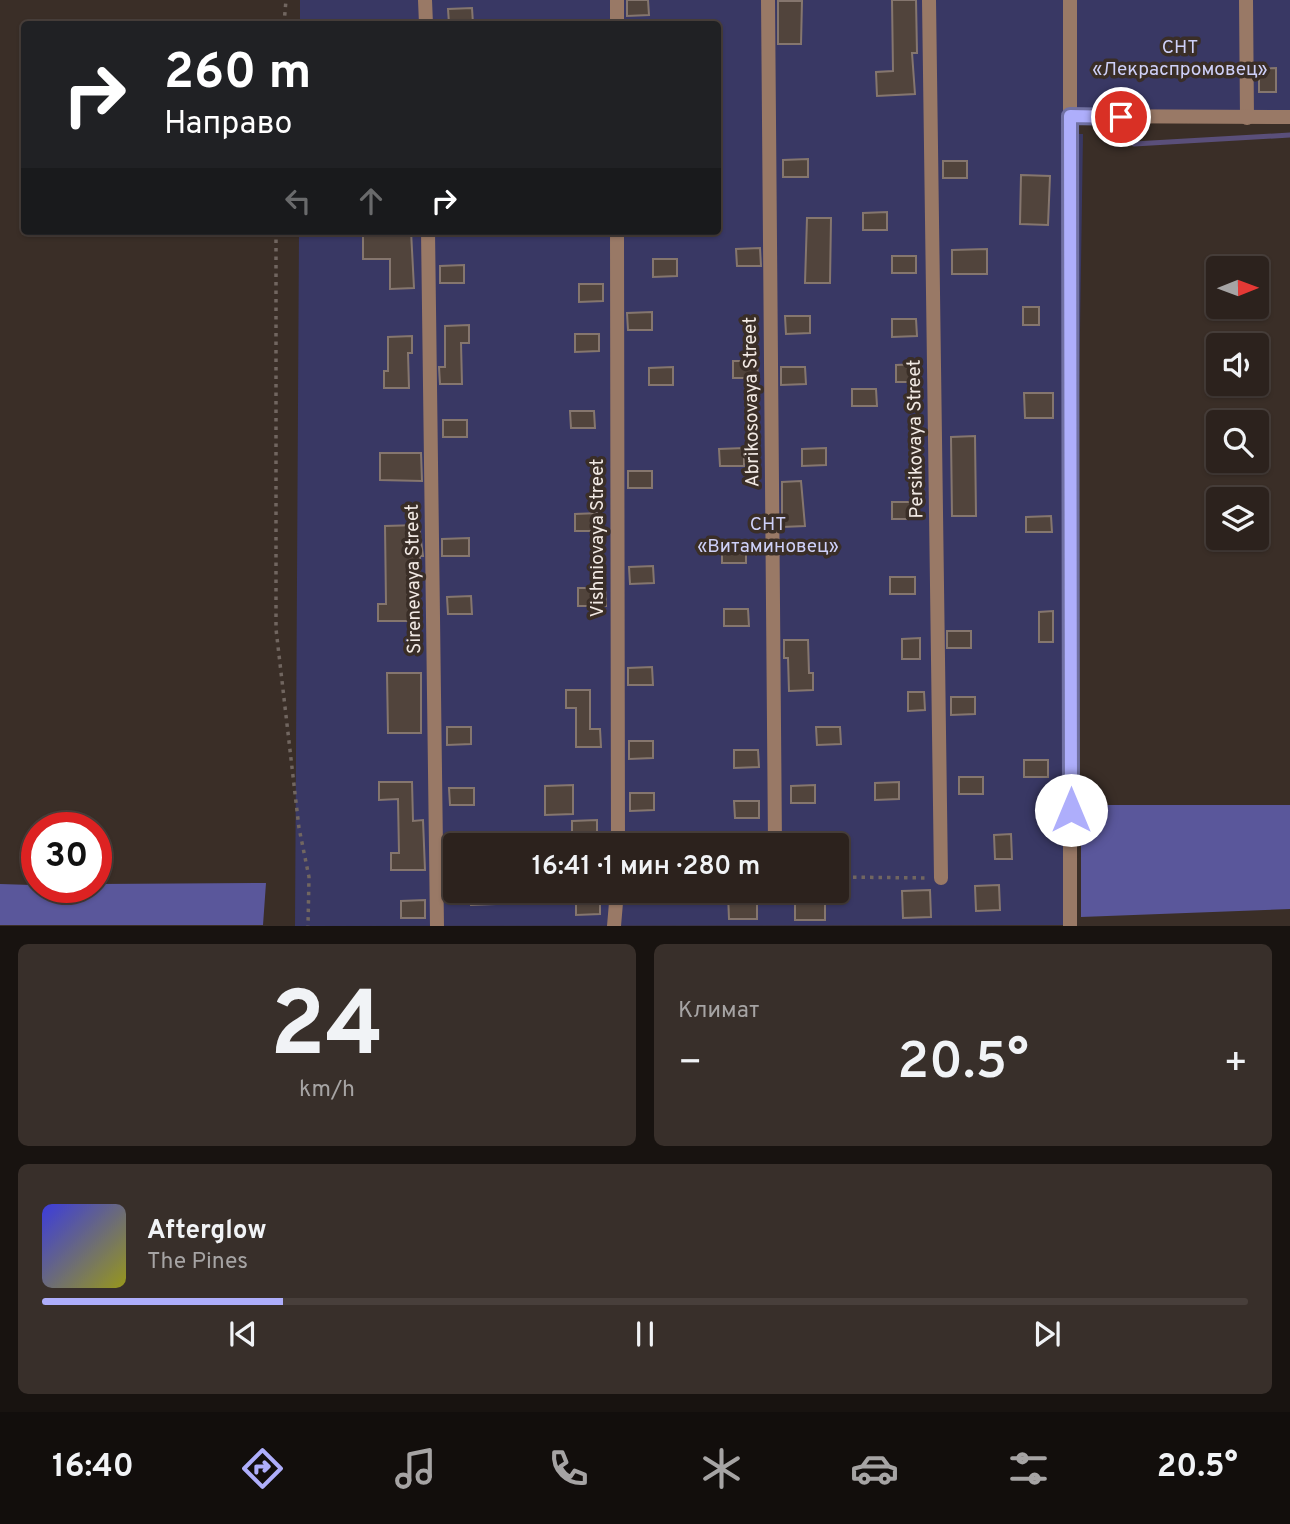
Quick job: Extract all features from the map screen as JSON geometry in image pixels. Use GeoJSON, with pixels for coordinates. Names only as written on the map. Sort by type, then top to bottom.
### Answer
{"type":"FeatureCollection","features":[{"type":"Feature","properties":{"kind":"street"},"geometry":{"type":"LineString","coordinates":[[425,0],[426,21]]}},
{"type":"Feature","properties":{"kind":"street"},"geometry":{"type":"LineString","coordinates":[[617,0],[617,21]]}},
{"type":"Feature","properties":{"kind":"street","name":"Abrikosovaya Street"},"geometry":{"type":"LineString","coordinates":[[768,0],[775,833]]}},
{"type":"Feature","properties":{"kind":"street","name":"Persikovaya Street"},"geometry":{"type":"LineString","coordinates":[[929,0],[941,878]]}},
{"type":"Feature","properties":{"kind":"street"},"geometry":{"type":"LineString","coordinates":[[1070,0],[1070,926]]}},
{"type":"Feature","properties":{"kind":"street"},"geometry":{"type":"LineString","coordinates":[[1246,0],[1247,118]]}},
{"type":"Feature","properties":{"kind":"street"},"geometry":{"type":"LineString","coordinates":[[1070,116],[1290,117]]}},
{"type":"Feature","properties":{"kind":"street","name":"Sirenevaya Street"},"geometry":{"type":"LineString","coordinates":[[428,235],[437,926]]}},
{"type":"Feature","properties":{"kind":"street","name":"Vishniovaya Street"},"geometry":{"type":"LineString","coordinates":[[617,235],[618,833]]}},
{"type":"Feature","properties":{"kind":"street"},"geometry":{"type":"LineString","coordinates":[[614,926],[616,903]]}},
{"type":"Feature","properties":{"kind":"path"},"geometry":{"type":"LineString","coordinates":[[284,21],[286,0]]}},
{"type":"Feature","properties":{"kind":"path"},"geometry":{"type":"LineString","coordinates":[[276,235],[276,629],[299,828],[309,877],[309,926]]}},
{"type":"Feature","properties":{"kind":"path"},"geometry":{"type":"LineString","coordinates":[[849,877],[941,878]]}},
{"type":"Feature","properties":{"kind":"green space","name":"СНТ «Витаминовец»"},"geometry":{"type":"Polygon","coordinates":[[[300,0],[1065,0],[1067,134],[1083,134],[1071,925],[295,926],[299,235],[721,235],[721,21],[300,21],[300,0]]]}},
{"type":"Feature","properties":{"kind":"green space","name":"СНТ «Лекраспромовец»"},"geometry":{"type":"Polygon","coordinates":[[[1070,0],[1290,0],[1290,117],[1070,116],[1070,0]]]}},
{"type":"Feature","properties":{"kind":"shaded area"},"geometry":{"type":"Polygon","coordinates":[[[1081,805],[1290,805],[1290,909],[1081,917],[1081,805]]]}},
{"type":"Feature","properties":{"kind":"shaded area"},"geometry":{"type":"Polygon","coordinates":[[[266,883],[263,925],[0,925],[0,884],[21,885],[21,903],[112,903],[112,884],[266,883]]]}},
{"type":"Feature","properties":{"kind":"building"},"geometry":{"type":"Polygon","coordinates":[[[627,0],[648,0],[649,15],[627,16],[627,0]]]}},
{"type":"Feature","properties":{"kind":"building"},"geometry":{"type":"Polygon","coordinates":[[[892,0],[916,0],[917,53],[912,53],[915,94],[877,96],[876,72],[893,71],[892,0]]]}},
{"type":"Feature","properties":{"kind":"building"},"geometry":{"type":"Polygon","coordinates":[[[778,1],[802,1],[801,44],[778,44],[778,1]]]}},
{"type":"Feature","properties":{"kind":"building"},"geometry":{"type":"Polygon","coordinates":[[[472,8],[473,21],[449,21],[448,9],[472,8]]]}},
{"type":"Feature","properties":{"kind":"building"},"geometry":{"type":"Polygon","coordinates":[[[1276,68],[1276,92],[1259,92],[1259,69],[1276,68]]]}},
{"type":"Feature","properties":{"kind":"building"},"geometry":{"type":"Polygon","coordinates":[[[808,159],[808,177],[783,177],[783,160],[808,159]]]}},
{"type":"Feature","properties":{"kind":"building"},"geometry":{"type":"Polygon","coordinates":[[[943,161],[967,161],[967,178],[943,178],[943,161]]]}},
{"type":"Feature","properties":{"kind":"building"},"geometry":{"type":"Polygon","coordinates":[[[1021,175],[1050,176],[1048,225],[1020,224],[1021,175]]]}},
{"type":"Feature","properties":{"kind":"building"},"geometry":{"type":"Polygon","coordinates":[[[887,212],[887,230],[863,230],[863,213],[887,212]]]}},
{"type":"Feature","properties":{"kind":"building"},"geometry":{"type":"Polygon","coordinates":[[[807,218],[831,218],[830,283],[805,283],[807,218]]]}},
{"type":"Feature","properties":{"kind":"building"},"geometry":{"type":"Polygon","coordinates":[[[363,235],[411,235],[414,288],[390,289],[390,259],[363,259],[363,235]]]}},
{"type":"Feature","properties":{"kind":"building"},"geometry":{"type":"Polygon","coordinates":[[[760,248],[761,266],[737,266],[736,249],[760,248]]]}},
{"type":"Feature","properties":{"kind":"building"},"geometry":{"type":"Polygon","coordinates":[[[987,249],[987,274],[952,274],[952,250],[987,249]]]}},
{"type":"Feature","properties":{"kind":"building"},"geometry":{"type":"Polygon","coordinates":[[[892,256],[916,256],[916,273],[892,273],[892,256]]]}},
{"type":"Feature","properties":{"kind":"building"},"geometry":{"type":"Polygon","coordinates":[[[653,259],[677,259],[677,276],[653,277],[653,259]]]}},
{"type":"Feature","properties":{"kind":"building"},"geometry":{"type":"Polygon","coordinates":[[[464,265],[464,283],[440,283],[440,266],[464,265]]]}},
{"type":"Feature","properties":{"kind":"building"},"geometry":{"type":"Polygon","coordinates":[[[579,284],[603,284],[603,301],[579,302],[579,284]]]}},
{"type":"Feature","properties":{"kind":"building"},"geometry":{"type":"Polygon","coordinates":[[[1023,307],[1039,307],[1039,325],[1023,325],[1023,307]]]}},
{"type":"Feature","properties":{"kind":"building"},"geometry":{"type":"Polygon","coordinates":[[[652,312],[652,330],[628,330],[627,313],[652,312]]]}},
{"type":"Feature","properties":{"kind":"building"},"geometry":{"type":"Polygon","coordinates":[[[785,316],[810,316],[810,333],[786,334],[785,316]]]}},
{"type":"Feature","properties":{"kind":"building"},"geometry":{"type":"Polygon","coordinates":[[[892,319],[916,319],[917,336],[892,337],[892,319]]]}},
{"type":"Feature","properties":{"kind":"building"},"geometry":{"type":"Polygon","coordinates":[[[469,325],[469,343],[461,343],[462,384],[440,384],[439,367],[445,367],[445,326],[469,325]]]}},
{"type":"Feature","properties":{"kind":"building"},"geometry":{"type":"Polygon","coordinates":[[[575,334],[599,334],[599,351],[575,352],[575,334]]]}},
{"type":"Feature","properties":{"kind":"building"},"geometry":{"type":"Polygon","coordinates":[[[412,336],[412,353],[408,353],[409,388],[384,388],[384,371],[388,371],[388,337],[412,336]]]}},
{"type":"Feature","properties":{"kind":"building"},"geometry":{"type":"Polygon","coordinates":[[[733,361],[757,361],[758,378],[733,378],[733,361]]]}},
{"type":"Feature","properties":{"kind":"building"},"geometry":{"type":"Polygon","coordinates":[[[920,364],[921,382],[896,382],[896,365],[920,364]]]}},
{"type":"Feature","properties":{"kind":"building"},"geometry":{"type":"Polygon","coordinates":[[[673,367],[673,385],[649,385],[649,368],[673,367]]]}},
{"type":"Feature","properties":{"kind":"building"},"geometry":{"type":"Polygon","coordinates":[[[781,367],[805,367],[806,384],[781,385],[781,367]]]}},
{"type":"Feature","properties":{"kind":"building"},"geometry":{"type":"Polygon","coordinates":[[[852,389],[876,389],[877,406],[852,406],[852,389]]]}},
{"type":"Feature","properties":{"kind":"building"},"geometry":{"type":"Polygon","coordinates":[[[1024,393],[1053,393],[1053,418],[1025,418],[1024,393]]]}},
{"type":"Feature","properties":{"kind":"building"},"geometry":{"type":"Polygon","coordinates":[[[570,411],[594,411],[595,428],[571,428],[570,411]]]}},
{"type":"Feature","properties":{"kind":"building"},"geometry":{"type":"Polygon","coordinates":[[[443,420],[467,420],[467,437],[443,437],[443,420]]]}},
{"type":"Feature","properties":{"kind":"building"},"geometry":{"type":"Polygon","coordinates":[[[975,436],[976,516],[952,516],[951,437],[975,436]]]}},
{"type":"Feature","properties":{"kind":"building"},"geometry":{"type":"Polygon","coordinates":[[[744,448],[744,466],[720,466],[719,449],[744,448]]]}},
{"type":"Feature","properties":{"kind":"building"},"geometry":{"type":"Polygon","coordinates":[[[826,448],[826,465],[802,466],[802,449],[826,448]]]}},
{"type":"Feature","properties":{"kind":"building"},"geometry":{"type":"Polygon","coordinates":[[[380,453],[421,453],[422,481],[380,480],[380,453]]]}},
{"type":"Feature","properties":{"kind":"building"},"geometry":{"type":"Polygon","coordinates":[[[628,471],[652,471],[652,488],[628,488],[628,471]]]}},
{"type":"Feature","properties":{"kind":"building"},"geometry":{"type":"Polygon","coordinates":[[[801,481],[805,526],[782,527],[782,482],[801,481]]]}},
{"type":"Feature","properties":{"kind":"building"},"geometry":{"type":"Polygon","coordinates":[[[892,502],[916,502],[916,519],[892,519],[892,502]]]}},
{"type":"Feature","properties":{"kind":"building"},"geometry":{"type":"Polygon","coordinates":[[[599,513],[599,531],[575,531],[575,514],[599,513]]]}},
{"type":"Feature","properties":{"kind":"building"},"geometry":{"type":"Polygon","coordinates":[[[1051,516],[1052,532],[1026,532],[1026,517],[1051,516]]]}},
{"type":"Feature","properties":{"kind":"building"},"geometry":{"type":"Polygon","coordinates":[[[419,525],[423,556],[420,556],[420,580],[411,580],[412,621],[378,621],[378,604],[386,604],[385,526],[419,525]]]}},
{"type":"Feature","properties":{"kind":"building"},"geometry":{"type":"Polygon","coordinates":[[[469,538],[469,556],[442,556],[442,539],[469,538]]]}},
{"type":"Feature","properties":{"kind":"building"},"geometry":{"type":"Polygon","coordinates":[[[746,545],[746,563],[722,563],[722,546],[746,545]]]}},
{"type":"Feature","properties":{"kind":"building"},"geometry":{"type":"Polygon","coordinates":[[[653,566],[654,583],[630,584],[629,567],[653,566]]]}},
{"type":"Feature","properties":{"kind":"building"},"geometry":{"type":"Polygon","coordinates":[[[890,577],[915,577],[915,594],[890,594],[890,577]]]}},
{"type":"Feature","properties":{"kind":"building"},"geometry":{"type":"Polygon","coordinates":[[[578,588],[605,588],[606,606],[578,606],[578,588]]]}},
{"type":"Feature","properties":{"kind":"building"},"geometry":{"type":"Polygon","coordinates":[[[471,596],[472,614],[448,614],[447,597],[471,596]]]}},
{"type":"Feature","properties":{"kind":"building"},"geometry":{"type":"Polygon","coordinates":[[[724,609],[748,609],[749,626],[724,626],[724,609]]]}},
{"type":"Feature","properties":{"kind":"building"},"geometry":{"type":"Polygon","coordinates":[[[1053,611],[1053,642],[1039,642],[1039,612],[1053,611]]]}},
{"type":"Feature","properties":{"kind":"building"},"geometry":{"type":"Polygon","coordinates":[[[947,631],[971,631],[971,648],[947,648],[947,631]]]}},
{"type":"Feature","properties":{"kind":"building"},"geometry":{"type":"Polygon","coordinates":[[[920,638],[920,659],[902,659],[902,639],[920,638]]]}},
{"type":"Feature","properties":{"kind":"building"},"geometry":{"type":"Polygon","coordinates":[[[784,640],[808,640],[809,673],[813,673],[813,690],[789,691],[788,658],[784,658],[784,640]]]}},
{"type":"Feature","properties":{"kind":"building"},"geometry":{"type":"Polygon","coordinates":[[[652,667],[653,685],[628,685],[628,668],[652,667]]]}},
{"type":"Feature","properties":{"kind":"building"},"geometry":{"type":"Polygon","coordinates":[[[387,673],[421,673],[421,733],[388,733],[387,673]]]}},
{"type":"Feature","properties":{"kind":"building"},"geometry":{"type":"Polygon","coordinates":[[[566,690],[590,690],[590,729],[600,729],[601,747],[576,747],[576,708],[566,708],[566,690]]]}},
{"type":"Feature","properties":{"kind":"building"},"geometry":{"type":"Polygon","coordinates":[[[908,692],[924,692],[925,710],[908,711],[908,692]]]}},
{"type":"Feature","properties":{"kind":"building"},"geometry":{"type":"Polygon","coordinates":[[[951,697],[975,697],[975,714],[951,715],[951,697]]]}},
{"type":"Feature","properties":{"kind":"building"},"geometry":{"type":"Polygon","coordinates":[[[447,727],[471,727],[471,744],[447,745],[447,727]]]}},
{"type":"Feature","properties":{"kind":"building"},"geometry":{"type":"Polygon","coordinates":[[[816,727],[840,727],[841,744],[817,745],[816,727]]]}},
{"type":"Feature","properties":{"kind":"building"},"geometry":{"type":"Polygon","coordinates":[[[629,741],[653,741],[653,758],[629,759],[629,741]]]}},
{"type":"Feature","properties":{"kind":"building"},"geometry":{"type":"Polygon","coordinates":[[[734,750],[758,750],[759,767],[734,768],[734,750]]]}},
{"type":"Feature","properties":{"kind":"building"},"geometry":{"type":"Polygon","coordinates":[[[1024,760],[1048,760],[1048,777],[1024,777],[1024,760]]]}},
{"type":"Feature","properties":{"kind":"building"},"geometry":{"type":"Polygon","coordinates":[[[959,777],[983,777],[983,794],[959,794],[959,777]]]}},
{"type":"Feature","properties":{"kind":"building"},"geometry":{"type":"Polygon","coordinates":[[[379,782],[412,782],[413,821],[423,820],[425,870],[391,870],[391,853],[399,853],[398,799],[379,800],[379,782]]]}},
{"type":"Feature","properties":{"kind":"building"},"geometry":{"type":"Polygon","coordinates":[[[899,782],[899,799],[875,800],[875,783],[899,782]]]}},
{"type":"Feature","properties":{"kind":"building"},"geometry":{"type":"Polygon","coordinates":[[[573,785],[573,814],[545,815],[545,786],[573,785]]]}},
{"type":"Feature","properties":{"kind":"building"},"geometry":{"type":"Polygon","coordinates":[[[815,785],[815,803],[791,803],[791,786],[815,785]]]}},
{"type":"Feature","properties":{"kind":"building"},"geometry":{"type":"Polygon","coordinates":[[[449,788],[474,788],[474,805],[450,805],[449,788]]]}},
{"type":"Feature","properties":{"kind":"building"},"geometry":{"type":"Polygon","coordinates":[[[630,793],[654,793],[654,810],[630,811],[630,793]]]}},
{"type":"Feature","properties":{"kind":"building"},"geometry":{"type":"Polygon","coordinates":[[[734,801],[759,801],[759,818],[735,818],[734,801]]]}},
{"type":"Feature","properties":{"kind":"building"},"geometry":{"type":"Polygon","coordinates":[[[597,820],[597,833],[572,833],[572,821],[597,820]]]}},
{"type":"Feature","properties":{"kind":"building"},"geometry":{"type":"Polygon","coordinates":[[[1011,834],[1012,859],[995,859],[994,835],[1011,834]]]}},
{"type":"Feature","properties":{"kind":"building"},"geometry":{"type":"Polygon","coordinates":[[[999,885],[1000,910],[976,911],[975,886],[999,885]]]}},
{"type":"Feature","properties":{"kind":"building"},"geometry":{"type":"Polygon","coordinates":[[[930,890],[931,917],[903,918],[902,891],[930,890]]]}},
{"type":"Feature","properties":{"kind":"building"},"geometry":{"type":"Polygon","coordinates":[[[425,900],[425,918],[401,918],[401,901],[425,900]]]}},
{"type":"Feature","properties":{"kind":"building"},"geometry":{"type":"Polygon","coordinates":[[[471,903],[495,903],[495,904],[471,903]]]}},
{"type":"Feature","properties":{"kind":"building"},"geometry":{"type":"Polygon","coordinates":[[[576,903],[600,903],[600,914],[576,915],[576,903]]]}},
{"type":"Feature","properties":{"kind":"building"},"geometry":{"type":"Polygon","coordinates":[[[728,903],[757,903],[757,919],[729,919],[728,903]]]}},
{"type":"Feature","properties":{"kind":"building"},"geometry":{"type":"Polygon","coordinates":[[[795,903],[825,903],[825,920],[795,920],[795,903]]]}},
{"type":"Feature","properties":{"kind":"waterway"},"geometry":{"type":"LineString","coordinates":[[1134,144],[1290,135]]}},
{"type":"Feature","properties":{"kind":"route"},"geometry":{"type":"LineString","coordinates":[[1071,810],[1070,116],[1121,117]]}}]}
